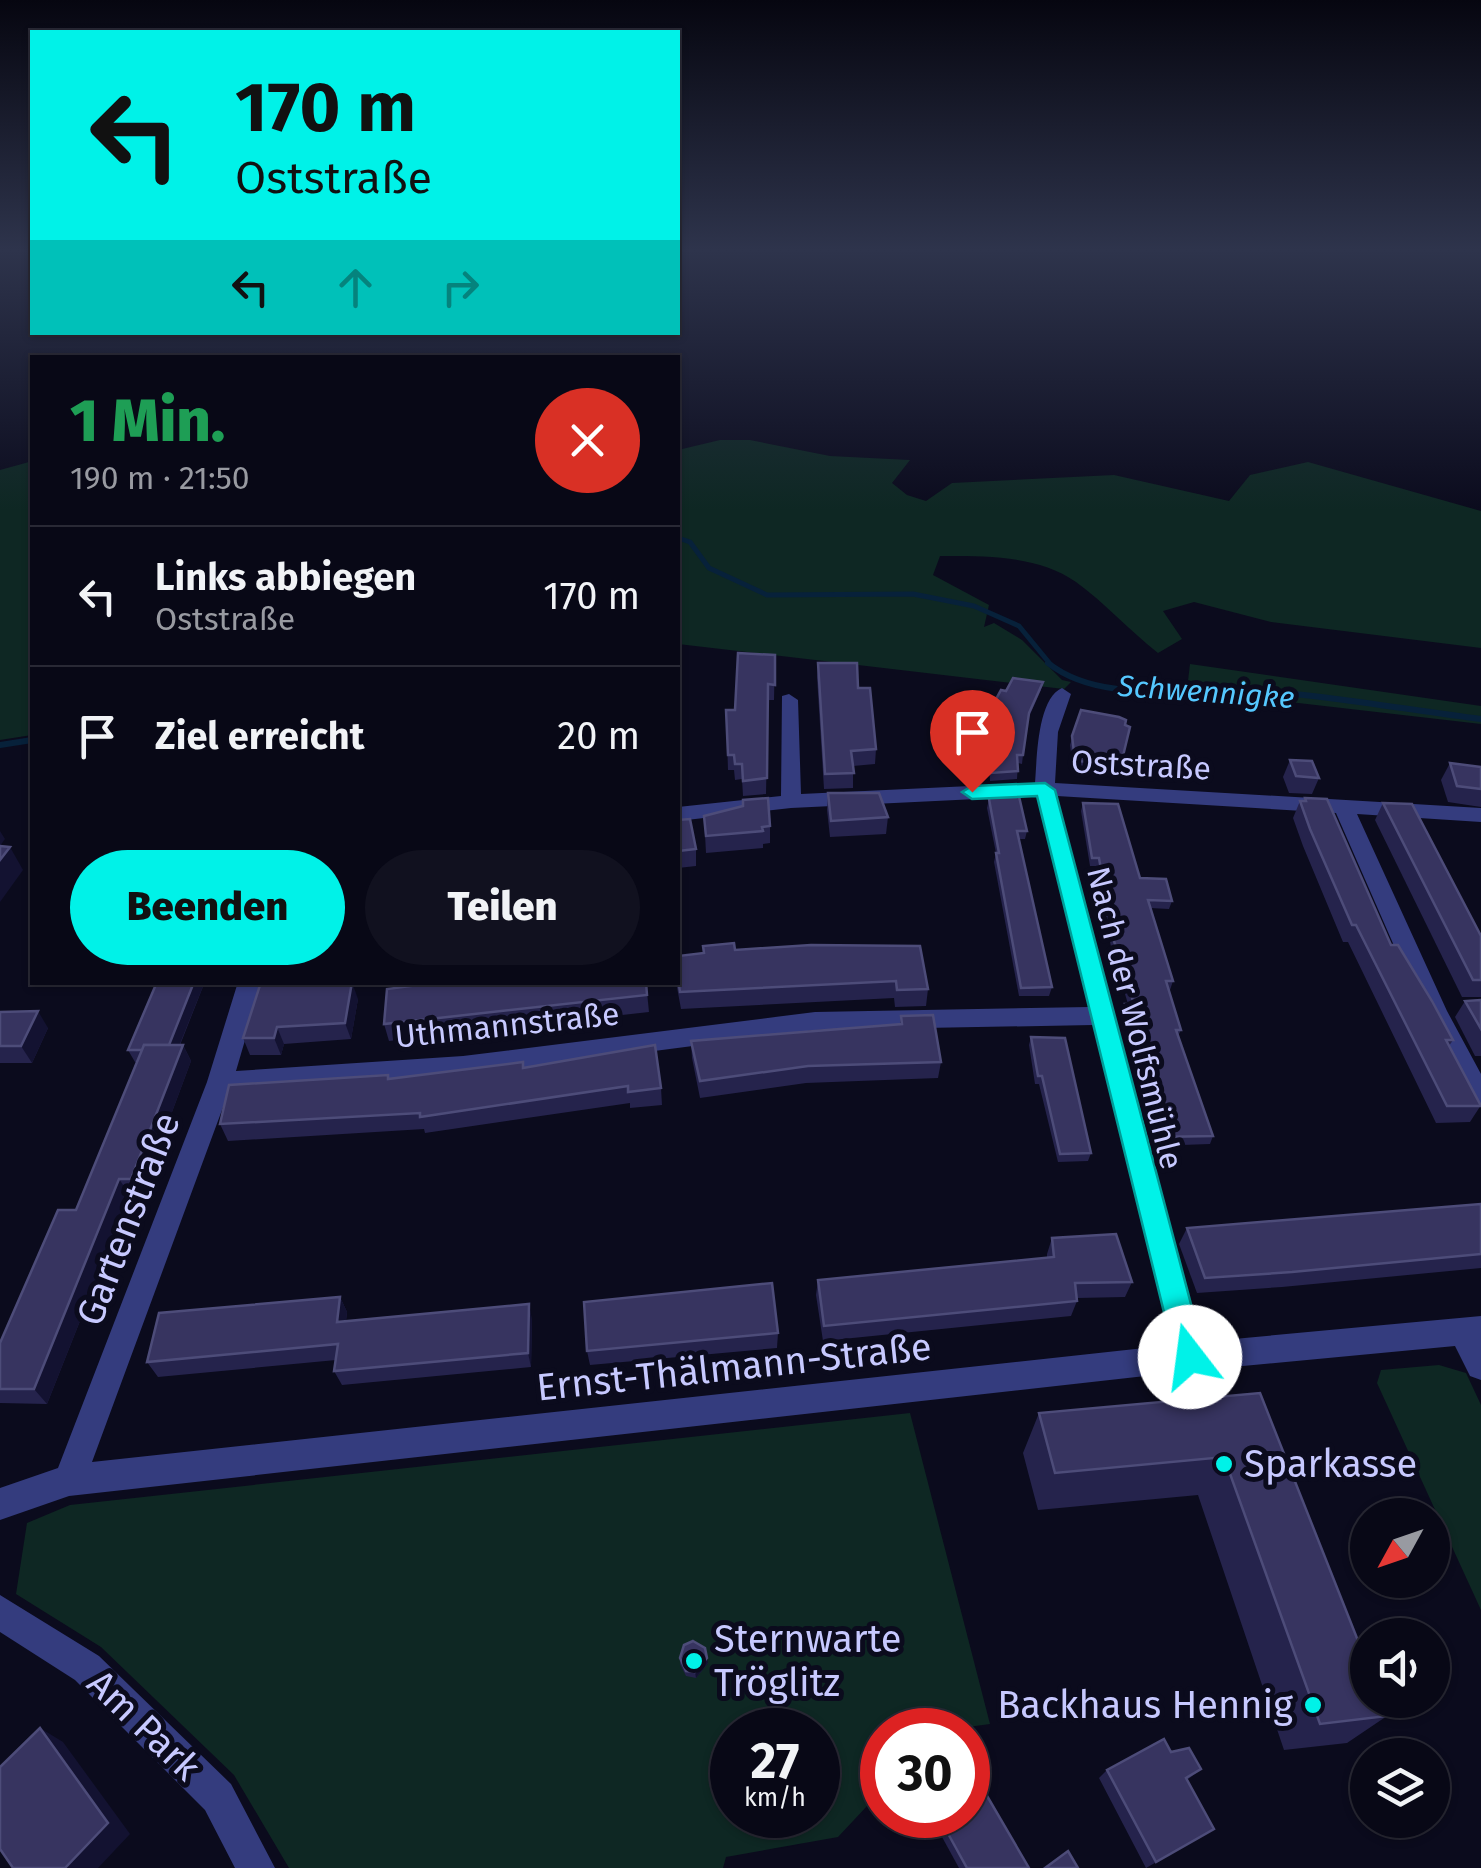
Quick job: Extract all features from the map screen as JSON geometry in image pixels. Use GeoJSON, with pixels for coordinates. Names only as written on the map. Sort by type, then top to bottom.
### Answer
{"type":"FeatureCollection","features":[{"type":"Feature","properties":{"kind":"street","name":"Nach der Wolfsmühle"},"geometry":{"type":"LineString","coordinates":[[1062,694],[1048,732],[1045,790],[1190,1357]]}},
{"type":"Feature","properties":{"kind":"street"},"geometry":{"type":"LineString","coordinates":[[789,700],[791,800]]}},
{"type":"Feature","properties":{"kind":"street","name":"Oststraße"},"geometry":{"type":"LineString","coordinates":[[680,814],[791,800],[1045,790],[1481,815]]}},
{"type":"Feature","properties":{"kind":"street"},"geometry":{"type":"LineString","coordinates":[[1344,807],[1435,1012],[1481,1097]]}},
{"type":"Feature","properties":{"kind":"street","name":"Gartenstraße"},"geometry":{"type":"LineString","coordinates":[[69,1480],[220,1082],[249,985]]}},
{"type":"Feature","properties":{"kind":"street","name":"Uthmannstraße"},"geometry":{"type":"LineString","coordinates":[[220,1082],[462,1066],[815,1021],[1100,1016]]}},
{"type":"Feature","properties":{"kind":"street"},"geometry":{"type":"LineString","coordinates":[[1472,1331],[1481,1366]]}},
{"type":"Feature","properties":{"kind":"street","name":"Ernst-Thälmann-Straße"},"geometry":{"type":"LineString","coordinates":[[0,1504],[69,1480],[1190,1357],[1472,1331]]}},
{"type":"Feature","properties":{"kind":"street","name":"Am Park"},"geometry":{"type":"LineString","coordinates":[[0,1612],[87,1668],[218,1797],[256,1868]]}},
{"type":"Feature","properties":{"kind":"green space"},"geometry":{"type":"Polygon","coordinates":[[[720,440],[750,440],[830,456],[910,460],[892,483],[907,495],[926,501],[952,483],[1114,475],[1229,501],[1250,475],[1308,462],[1481,511],[1481,648],[1271,622],[1194,602],[1163,611],[1182,639],[1158,653],[1087,590],[1061,573],[1010,559],[957,556],[940,556],[933,575],[989,605],[984,627],[994,623],[1022,640],[1062,680],[1071,682],[1064,689],[680,644],[680,450],[720,440]]]}},
{"type":"Feature","properties":{"kind":"green space"},"geometry":{"type":"Polygon","coordinates":[[[29,462],[30,735],[0,740],[0,470],[29,462]]]}},
{"type":"Feature","properties":{"kind":"green space"},"geometry":{"type":"Polygon","coordinates":[[[1190,664],[1481,706],[1481,724],[1254,698],[1188,681],[1190,664]]]}},
{"type":"Feature","properties":{"kind":"green space"},"geometry":{"type":"Polygon","coordinates":[[[1439,1365],[1466,1373],[1481,1405],[1481,1610],[1450,1542],[1450,1498],[1430,1498],[1377,1383],[1381,1370],[1439,1365]]]}},
{"type":"Feature","properties":{"kind":"green space"},"geometry":{"type":"Polygon","coordinates":[[[910,1413],[986,1708],[860,1708],[860,1814],[840,1835],[840,1708],[710,1708],[710,1838],[832,1838],[726,1857],[723,1868],[289,1868],[234,1775],[101,1647],[16,1594],[27,1523],[70,1505],[910,1413]]]}},
{"type":"Feature","properties":{"kind":"building"},"geometry":{"type":"Polygon","coordinates":[[[738,653],[775,655],[775,685],[768,684],[767,778],[743,781],[742,764],[735,764],[734,755],[728,755],[726,710],[735,710],[738,653]]]}},
{"type":"Feature","properties":{"kind":"building"},"geometry":{"type":"Polygon","coordinates":[[[818,663],[857,663],[858,688],[870,688],[876,749],[851,751],[854,773],[825,774],[818,663]]]}},
{"type":"Feature","properties":{"kind":"building"},"geometry":{"type":"Polygon","coordinates":[[[1013,678],[1043,682],[1029,713],[1023,755],[1017,755],[1018,771],[991,773],[991,757],[974,756],[974,745],[956,744],[956,721],[983,723],[1001,690],[1006,691],[1013,678]]]}},
{"type":"Feature","properties":{"kind":"building"},"geometry":{"type":"Polygon","coordinates":[[[1081,710],[1126,720],[1125,725],[1130,727],[1123,756],[1113,755],[1114,763],[1075,761],[1072,736],[1081,710]]]}},
{"type":"Feature","properties":{"kind":"building"},"geometry":{"type":"Polygon","coordinates":[[[1290,760],[1312,761],[1319,778],[1296,776],[1290,760]]]}},
{"type":"Feature","properties":{"kind":"building"},"geometry":{"type":"Polygon","coordinates":[[[1450,763],[1481,767],[1481,789],[1457,786],[1450,763]]]}},
{"type":"Feature","properties":{"kind":"building"},"geometry":{"type":"Polygon","coordinates":[[[1018,792],[1027,831],[1017,831],[1052,987],[1021,988],[996,853],[989,799],[992,794],[1018,792]]]}},
{"type":"Feature","properties":{"kind":"building"},"geometry":{"type":"Polygon","coordinates":[[[828,793],[879,793],[888,817],[831,821],[828,793]]]}},
{"type":"Feature","properties":{"kind":"building"},"geometry":{"type":"Polygon","coordinates":[[[768,798],[770,826],[762,827],[763,831],[706,836],[704,816],[743,806],[743,800],[768,798]]]}},
{"type":"Feature","properties":{"kind":"building"},"geometry":{"type":"Polygon","coordinates":[[[1305,798],[1327,799],[1391,945],[1398,945],[1432,1001],[1453,1040],[1446,1040],[1481,1106],[1447,1106],[1356,925],[1352,925],[1310,829],[1300,801],[1306,801],[1305,798]]]}},
{"type":"Feature","properties":{"kind":"building"},"geometry":{"type":"Polygon","coordinates":[[[1083,803],[1118,804],[1140,878],[1166,879],[1172,901],[1148,900],[1173,981],[1166,981],[1181,1030],[1176,1030],[1213,1136],[1157,1137],[1125,1004],[1134,1004],[1113,938],[1099,858],[1092,858],[1083,803]]]}},
{"type":"Feature","properties":{"kind":"building"},"geometry":{"type":"Polygon","coordinates":[[[1383,803],[1412,804],[1481,936],[1481,980],[1473,980],[1383,803]]]}},
{"type":"Feature","properties":{"kind":"building"},"geometry":{"type":"Polygon","coordinates":[[[690,819],[696,849],[680,851],[680,820],[690,819]]]}},
{"type":"Feature","properties":{"kind":"building"},"geometry":{"type":"Polygon","coordinates":[[[0,846],[10,847],[0,860],[0,846]]]}},
{"type":"Feature","properties":{"kind":"building"},"geometry":{"type":"Polygon","coordinates":[[[734,943],[735,950],[811,945],[920,946],[928,989],[897,990],[896,981],[680,992],[680,956],[704,953],[703,946],[734,943]]]}},
{"type":"Feature","properties":{"kind":"building"},"geometry":{"type":"Polygon","coordinates":[[[156,985],[193,985],[169,1045],[144,1045],[143,1050],[128,1050],[156,985]]]}},
{"type":"Feature","properties":{"kind":"building"},"geometry":{"type":"Polygon","coordinates":[[[260,985],[351,985],[345,1023],[277,1027],[274,1038],[243,1038],[260,985]]]}},
{"type":"Feature","properties":{"kind":"building"},"geometry":{"type":"Polygon","coordinates":[[[418,985],[646,985],[647,995],[384,1024],[387,989],[418,985]]]}},
{"type":"Feature","properties":{"kind":"building"},"geometry":{"type":"Polygon","coordinates":[[[1481,1000],[1481,1029],[1465,1001],[1481,1000]]]}},
{"type":"Feature","properties":{"kind":"building"},"geometry":{"type":"Polygon","coordinates":[[[38,1011],[21,1046],[0,1046],[0,1012],[38,1011]]]}},
{"type":"Feature","properties":{"kind":"building"},"geometry":{"type":"Polygon","coordinates":[[[933,1015],[941,1062],[808,1066],[700,1081],[691,1041],[902,1024],[901,1016],[933,1015]]]}},
{"type":"Feature","properties":{"kind":"building"},"geometry":{"type":"Polygon","coordinates":[[[1031,1037],[1065,1038],[1091,1153],[1060,1154],[1031,1037]]]}},
{"type":"Feature","properties":{"kind":"building"},"geometry":{"type":"Polygon","coordinates":[[[144,1045],[183,1045],[131,1179],[119,1179],[34,1389],[0,1389],[0,1343],[58,1210],[76,1210],[144,1045]]]}},
{"type":"Feature","properties":{"kind":"building"},"geometry":{"type":"Polygon","coordinates":[[[655,1045],[661,1088],[628,1092],[628,1086],[420,1117],[420,1113],[220,1124],[229,1085],[388,1075],[388,1079],[523,1062],[523,1068],[655,1045]]]}},
{"type":"Feature","properties":{"kind":"building"},"geometry":{"type":"Polygon","coordinates":[[[1481,1204],[1481,1254],[1292,1272],[1205,1278],[1187,1228],[1481,1204]]]}},
{"type":"Feature","properties":{"kind":"building"},"geometry":{"type":"Polygon","coordinates":[[[1116,1234],[1132,1282],[1075,1283],[1077,1301],[824,1326],[818,1280],[1054,1257],[1052,1238],[1116,1234]]]}},
{"type":"Feature","properties":{"kind":"building"},"geometry":{"type":"Polygon","coordinates":[[[772,1283],[778,1333],[587,1351],[584,1302],[772,1283]]]}},
{"type":"Feature","properties":{"kind":"building"},"geometry":{"type":"Polygon","coordinates":[[[340,1297],[337,1322],[529,1304],[528,1353],[334,1371],[338,1344],[147,1362],[159,1313],[340,1297]]]}},
{"type":"Feature","properties":{"kind":"building"},"geometry":{"type":"Polygon","coordinates":[[[1260,1393],[1350,1620],[1350,1718],[1370,1718],[1320,1724],[1224,1457],[1055,1473],[1039,1413],[1260,1393]]]}},
{"type":"Feature","properties":{"kind":"building","name":"Sternwarte Tröglitz"},"geometry":{"type":"Polygon","coordinates":[[[693,1641],[705,1648],[707,1658],[695,1672],[686,1671],[680,1658],[684,1645],[693,1641]]]}},
{"type":"Feature","properties":{"kind":"building"},"geometry":{"type":"Polygon","coordinates":[[[40,1728],[108,1823],[65,1868],[13,1868],[0,1849],[0,1767],[40,1728]]]}},
{"type":"Feature","properties":{"kind":"building"},"geometry":{"type":"Polygon","coordinates":[[[1164,1739],[1171,1752],[1189,1748],[1201,1769],[1186,1778],[1214,1829],[1156,1862],[1107,1770],[1164,1739]]]}},
{"type":"Feature","properties":{"kind":"building"},"geometry":{"type":"Polygon","coordinates":[[[990,1801],[1029,1868],[967,1868],[950,1838],[990,1838],[990,1801]]]}},
{"type":"Feature","properties":{"kind":"building"},"geometry":{"type":"Polygon","coordinates":[[[1068,1851],[1078,1868],[1045,1868],[1068,1851]]]}},
{"type":"Feature","properties":{"kind":"waterway","name":"Schwennigke"},"geometry":{"type":"LineString","coordinates":[[680,539],[690,542],[709,568],[767,595],[913,594],[974,606],[1019,626],[1051,665]]}},
{"type":"Feature","properties":{"kind":"waterway","name":"Schwennigke"},"geometry":{"type":"LineString","coordinates":[[1051,665],[1069,676],[1116,689],[1273,692],[1481,719]]}},
{"type":"Feature","properties":{"kind":"waterway","name":"Schwennigke"},"geometry":{"type":"LineString","coordinates":[[0,745],[30,740]]}},
{"type":"Feature","properties":{"kind":"place","name":"Sparkasse"},"geometry":{"type":"Point","coordinates":[1224,1464]}},
{"type":"Feature","properties":{"kind":"place","name":"Sternwarte Tröglitz"},"geometry":{"type":"Point","coordinates":[694,1661]}},
{"type":"Feature","properties":{"kind":"place","name":"Backhaus Hennig"},"geometry":{"type":"Point","coordinates":[1313,1705]}},
{"type":"Feature","properties":{"kind":"route"},"geometry":{"type":"LineString","coordinates":[[972,792],[1045,790],[1190,1357]]}}]}
